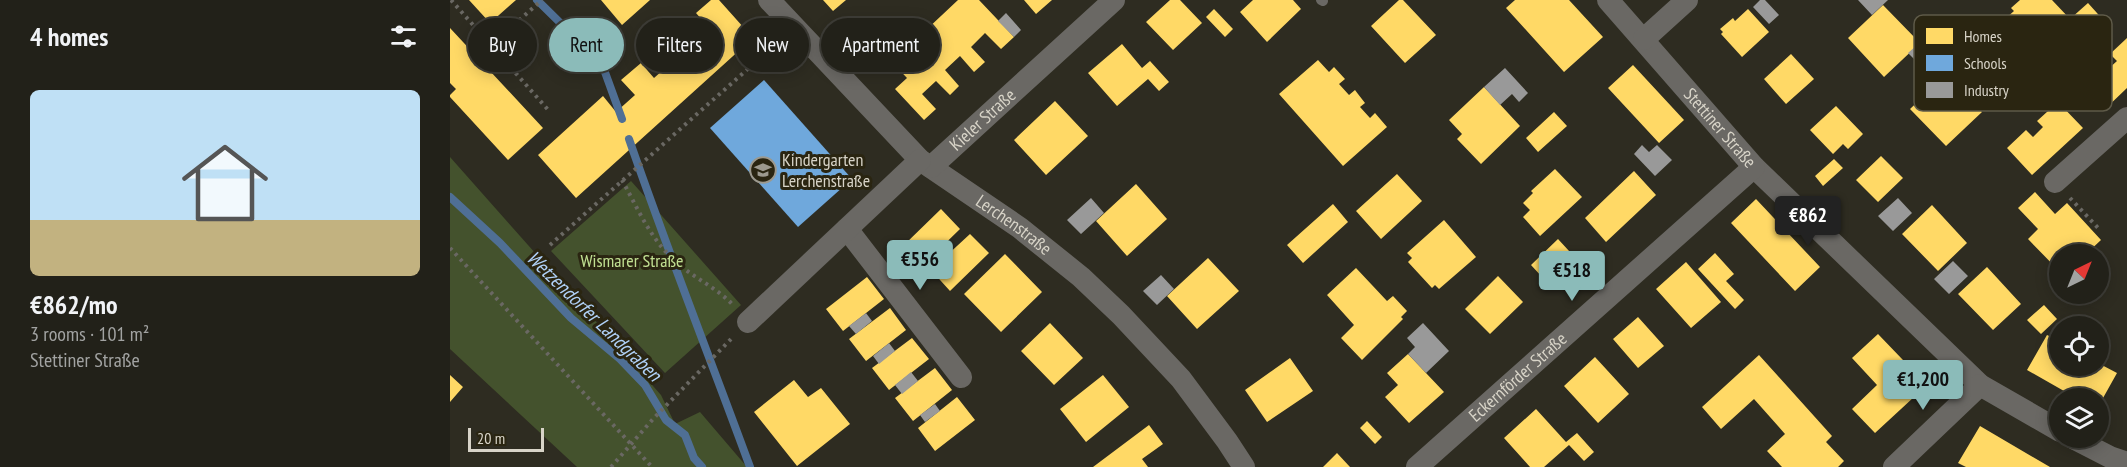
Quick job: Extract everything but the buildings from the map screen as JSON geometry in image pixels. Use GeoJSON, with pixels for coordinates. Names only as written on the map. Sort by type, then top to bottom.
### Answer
{"type":"FeatureCollection","features":[{"type":"Feature","properties":{"kind":"street","name":"Lerchenstraße"},"geometry":{"type":"LineString","coordinates":[[769,0],[785,18]]}},
{"type":"Feature","properties":{"kind":"street","name":"Kieler Straße"},"geometry":{"type":"LineString","coordinates":[[926,164],[1114,0]]}},
{"type":"Feature","properties":{"kind":"street","name":"Stettiner Straße"},"geometry":{"type":"LineString","coordinates":[[1608,0],[1754,167],[1980,385],[2049,425]]}},
{"type":"Feature","properties":{"kind":"street"},"geometry":{"type":"LineString","coordinates":[[1644,39],[1687,0]]}},
{"type":"Feature","properties":{"kind":"street","name":"Lerchenstraße"},"geometry":{"type":"LineString","coordinates":[[809,43],[926,164],[1020,228],[1082,277],[1181,379],[1244,467]]}},
{"type":"Feature","properties":{"kind":"street"},"geometry":{"type":"LineString","coordinates":[[2055,182],[2127,118]]}},
{"type":"Feature","properties":{"kind":"street"},"geometry":{"type":"LineString","coordinates":[[748,322],[848,229],[926,164]]}},
{"type":"Feature","properties":{"kind":"street","name":"Eckernförder Straße"},"geometry":{"type":"LineString","coordinates":[[1417,467],[1754,167]]}},
{"type":"Feature","properties":{"kind":"street"},"geometry":{"type":"LineString","coordinates":[[848,229],[961,377]]}},
{"type":"Feature","properties":{"kind":"street"},"geometry":{"type":"LineString","coordinates":[[1894,467],[1980,385]]}},
{"type":"Feature","properties":{"kind":"street"},"geometry":{"type":"LineString","coordinates":[[2092,448],[2127,463]]}},
{"type":"Feature","properties":{"kind":"path"},"geometry":{"type":"LineString","coordinates":[[451,0],[468,19]]}},
{"type":"Feature","properties":{"kind":"path"},"geometry":{"type":"LineString","coordinates":[[522,18],[542,0]]}},
{"type":"Feature","properties":{"kind":"path"},"geometry":{"type":"LineString","coordinates":[[515,72],[550,112]]}},
{"type":"Feature","properties":{"kind":"path"},"geometry":{"type":"LineString","coordinates":[[550,244],[744,72]]}},
{"type":"Feature","properties":{"kind":"path"},"geometry":{"type":"LineString","coordinates":[[611,467],[653,419],[748,322],[721,293],[673,259],[647,226],[622,180]]}},
{"type":"Feature","properties":{"kind":"path"},"geometry":{"type":"LineString","coordinates":[[2055,182],[2100,230]]}},
{"type":"Feature","properties":{"kind":"path"},"geometry":{"type":"LineString","coordinates":[[450,248],[652,467]]}},
{"type":"Feature","properties":{"kind":"green space"},"geometry":{"type":"Polygon","coordinates":[[[450,157],[661,395],[675,424],[700,412],[747,467],[577,467],[450,349],[450,157]]]}},
{"type":"Feature","properties":{"kind":"green space","name":"Wismarer Straße"},"geometry":{"type":"Polygon","coordinates":[[[631,181],[741,305],[665,373],[551,251],[631,181]]]}},
{"type":"Feature","properties":{"kind":"waterway","name":"Wetzendorfer Landgraben"},"geometry":{"type":"LineString","coordinates":[[537,0],[602,64],[622,119]]}},
{"type":"Feature","properties":{"kind":"waterway","name":"Wetzendorfer Landgraben"},"geometry":{"type":"LineString","coordinates":[[629,139],[750,467]]}},
{"type":"Feature","properties":{"kind":"waterway","name":"Wetzendorfer Landgraben"},"geometry":{"type":"LineString","coordinates":[[450,197],[500,243],[571,318],[620,359],[645,385],[666,420],[685,435],[694,458],[702,467]]}},
{"type":"Feature","properties":{"kind":"place","name":"Kindergarten Lerchenstraße"},"geometry":{"type":"Point","coordinates":[763,170]}}]}
